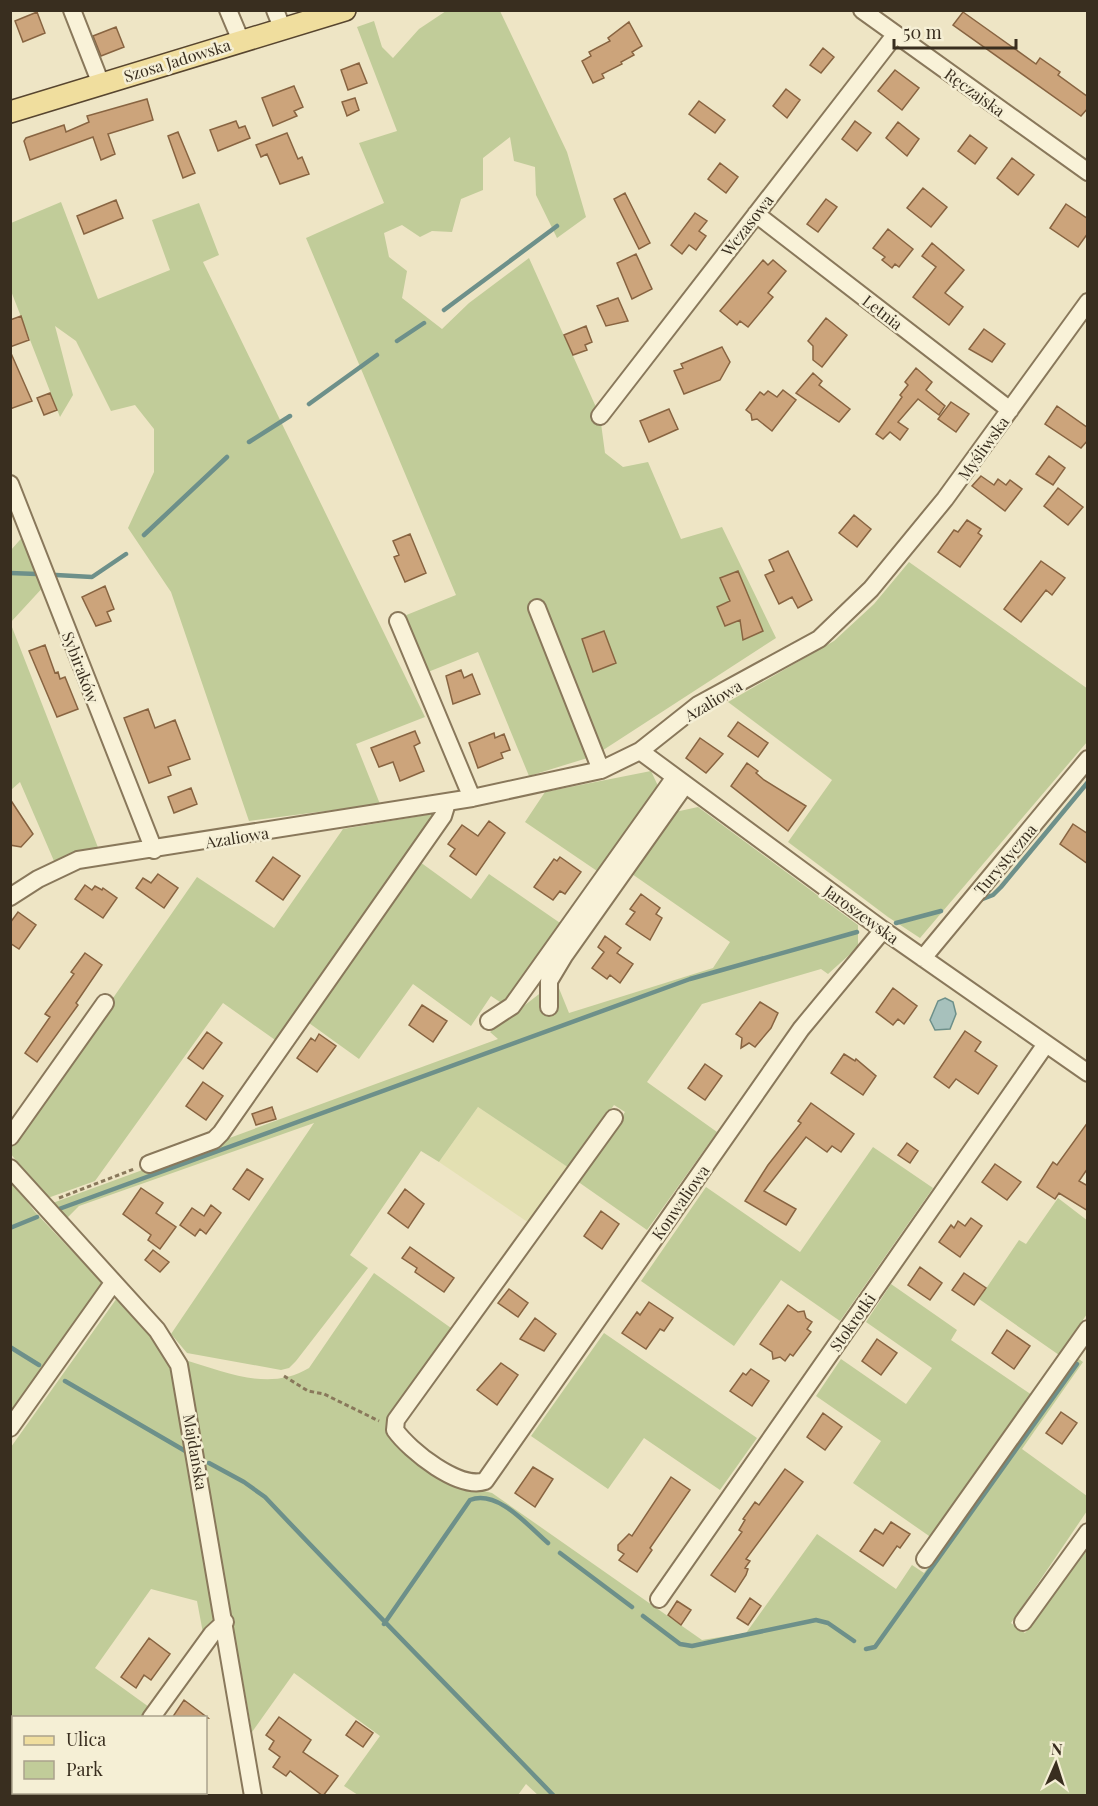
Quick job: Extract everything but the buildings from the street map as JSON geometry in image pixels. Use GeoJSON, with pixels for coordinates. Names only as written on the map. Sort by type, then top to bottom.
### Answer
{"type":"FeatureCollection","features":[{"type":"Feature","properties":{"kind":"main road","name":"Szosa Jadowska"},"geometry":{"type":"LineString","coordinates":[[10,112],[241,40],[279,20],[345,10]]}},
{"type":"Feature","properties":{"kind":"street"},"geometry":{"type":"LineString","coordinates":[[72,10],[101,84]]}},
{"type":"Feature","properties":{"kind":"street"},"geometry":{"type":"LineString","coordinates":[[228,10],[241,40]]}},
{"type":"Feature","properties":{"kind":"street","name":"Ręczajska"},"geometry":{"type":"LineString","coordinates":[[862,10],[1088,172]]}},
{"type":"Feature","properties":{"kind":"street","name":"Wczasowa"},"geometry":{"type":"LineString","coordinates":[[600,416],[895,35]]}},
{"type":"Feature","properties":{"kind":"street","name":"Letnia"},"geometry":{"type":"LineString","coordinates":[[756,214],[1011,410]]}},
{"type":"Feature","properties":{"kind":"street","name":"Myśliwska"},"geometry":{"type":"LineString","coordinates":[[871,590],[945,499],[1088,302]]}},
{"type":"Feature","properties":{"kind":"street","name":"Sybiraków"},"geometry":{"type":"LineString","coordinates":[[10,484],[154,850]]}},
{"type":"Feature","properties":{"kind":"street","name":"Azaliowa"},"geometry":{"type":"LineString","coordinates":[[10,897],[38,879],[78,860],[154,850],[472,798],[601,770],[640,751],[698,705],[819,639],[871,590]]}},
{"type":"Feature","properties":{"kind":"street"},"geometry":{"type":"LineString","coordinates":[[537,608],[601,770]]}},
{"type":"Feature","properties":{"kind":"street"},"geometry":{"type":"LineString","coordinates":[[398,621],[472,798]]}},
{"type":"Feature","properties":{"kind":"street","name":"Jaroszewska"},"geometry":{"type":"LineString","coordinates":[[640,751],[883,930],[1088,1073]]}},
{"type":"Feature","properties":{"kind":"street","name":"Turystyczna"},"geometry":{"type":"LineString","coordinates":[[923,958],[1088,759]]}},
{"type":"Feature","properties":{"kind":"street"},"geometry":{"type":"LineString","coordinates":[[549,1007],[549,981],[680,781]]}},
{"type":"Feature","properties":{"kind":"street"},"geometry":{"type":"LineString","coordinates":[[489,1021],[512,1006],[680,781]]}},
{"type":"Feature","properties":{"kind":"street"},"geometry":{"type":"LineString","coordinates":[[149,1164],[214,1140],[230,1123],[297,1021],[443,816],[447,802]]}},
{"type":"Feature","properties":{"kind":"street","name":"Konwaliowa"},"geometry":{"type":"LineString","coordinates":[[395,1430],[411,1447],[459,1480],[476,1484],[485,1481],[801,1029],[883,930]]}},
{"type":"Feature","properties":{"kind":"street"},"geometry":{"type":"LineString","coordinates":[[10,1137],[105,1003]]}},
{"type":"Feature","properties":{"kind":"street","name":"Stokrotki"},"geometry":{"type":"LineString","coordinates":[[658,1599],[1046,1044]]}},
{"type":"Feature","properties":{"kind":"street"},"geometry":{"type":"LineString","coordinates":[[395,1430],[399,1414],[438,1365],[498,1275],[614,1118]]}},
{"type":"Feature","properties":{"kind":"street","name":"Majdańska"},"geometry":{"type":"LineString","coordinates":[[10,1168],[166,1340],[179,1365],[225,1622],[253,1796]]}},
{"type":"Feature","properties":{"kind":"street"},"geometry":{"type":"LineString","coordinates":[[10,1428],[113,1283]]}},
{"type":"Feature","properties":{"kind":"street"},"geometry":{"type":"LineString","coordinates":[[925,1559],[1088,1329]]}},
{"type":"Feature","properties":{"kind":"street"},"geometry":{"type":"LineString","coordinates":[[1023,1622],[1088,1532]]}},
{"type":"Feature","properties":{"kind":"street"},"geometry":{"type":"LineString","coordinates":[[153,1716],[212,1634],[225,1622]]}},
{"type":"Feature","properties":{"kind":"path"},"geometry":{"type":"LineString","coordinates":[[40,1202],[52,1201],[149,1164]]}},
{"type":"Feature","properties":{"kind":"path"},"geometry":{"type":"LineString","coordinates":[[284,1376],[308,1390],[324,1394],[395,1430]]}},
{"type":"Feature","properties":{"kind":"shaded area"},"geometry":{"type":"Polygon","coordinates":[[[478,1107],[569,1168],[529,1223],[439,1162],[478,1107]]]}},
{"type":"Feature","properties":{"kind":"green space"},"geometry":{"type":"Polygon","coordinates":[[[446,11],[500,11],[567,152],[586,217],[557,238],[536,195],[535,167],[514,161],[510,137],[483,158],[483,190],[461,199],[452,232],[432,231],[420,237],[402,225],[384,233],[389,257],[407,271],[402,298],[442,329],[469,303],[529,258],[600,416],[605,453],[623,467],[648,462],[681,539],[722,527],[776,638],[594,756],[529,776],[478,652],[428,672],[404,616],[456,595],[306,238],[384,203],[359,143],[397,131],[357,27],[374,21],[382,47],[393,58],[419,29],[446,11]]]}},
{"type":"Feature","properties":{"kind":"green space"},"geometry":{"type":"Polygon","coordinates":[[[61,202],[98,299],[170,270],[152,220],[199,203],[219,255],[203,262],[425,717],[356,744],[380,804],[249,821],[171,592],[128,528],[154,472],[154,429],[135,405],[111,411],[76,341],[55,326],[73,395],[60,417],[11,291],[11,223],[61,202]]]}},
{"type":"Feature","properties":{"kind":"green space"},"geometry":{"type":"Polygon","coordinates":[[[26,533],[46,584],[11,622],[11,550],[26,533]]]}},
{"type":"Feature","properties":{"kind":"green space"},"geometry":{"type":"Polygon","coordinates":[[[909,562],[1088,689],[1087,742],[920,938],[888,917],[788,842],[832,780],[728,702],[834,641],[874,604],[909,562]]]}},
{"type":"Feature","properties":{"kind":"green space"},"geometry":{"type":"Polygon","coordinates":[[[10,622],[99,850],[54,861],[20,782],[11,790],[10,622]]]}},
{"type":"Feature","properties":{"kind":"green space"},"geometry":{"type":"Polygon","coordinates":[[[651,771],[659,788],[600,873],[525,822],[545,792],[651,771]]]}},
{"type":"Feature","properties":{"kind":"green space"},"geometry":{"type":"Polygon","coordinates":[[[698,807],[858,925],[858,947],[828,974],[821,969],[702,1004],[647,1082],[717,1132],[647,1230],[577,1181],[625,1112],[614,1105],[569,1168],[478,1107],[439,1162],[421,1151],[350,1255],[368,1268],[296,1361],[289,1368],[281,1370],[187,1353],[171,1334],[314,1123],[79,1206],[64,1221],[50,1204],[498,1039],[490,1032],[556,981],[569,1013],[713,968],[730,942],[632,874],[675,812],[698,807]]]}},
{"type":"Feature","properties":{"kind":"green space"},"geometry":{"type":"Polygon","coordinates":[[[432,814],[434,818],[278,1042],[223,1003],[95,1181],[45,1199],[11,1154],[11,1145],[197,877],[274,928],[343,829],[432,814]]]}},
{"type":"Feature","properties":{"kind":"green space"},"geometry":{"type":"Polygon","coordinates":[[[420,862],[471,899],[489,874],[563,925],[506,1006],[491,996],[471,1026],[413,984],[359,1059],[309,1023],[420,862]]]}},
{"type":"Feature","properties":{"kind":"green space"},"geometry":{"type":"Polygon","coordinates":[[[873,1147],[933,1188],[840,1321],[781,1280],[734,1346],[641,1281],[706,1187],[800,1252],[873,1147]]]}},
{"type":"Feature","properties":{"kind":"green space"},"geometry":{"type":"Polygon","coordinates":[[[11,1180],[35,1212],[103,1284],[11,1413],[11,1180]]]}},
{"type":"Feature","properties":{"kind":"green space"},"geometry":{"type":"Polygon","coordinates":[[[1058,1198],[1088,1221],[1087,1314],[1059,1355],[979,1299],[1019,1240],[1026,1244],[1058,1198]]]}},
{"type":"Feature","properties":{"kind":"green space"},"geometry":{"type":"Polygon","coordinates":[[[374,1273],[451,1328],[387,1420],[391,1434],[460,1485],[492,1493],[702,1640],[746,1633],[817,1534],[896,1589],[912,1565],[924,1573],[1076,1357],[1083,1362],[1022,1449],[1087,1496],[1087,1511],[1011,1623],[1025,1633],[1087,1545],[1087,1795],[539,1796],[526,1784],[518,1795],[358,1795],[344,1786],[380,1736],[294,1673],[252,1732],[185,1360],[247,1378],[279,1379],[294,1375],[309,1368],[374,1273]]]}},
{"type":"Feature","properties":{"kind":"green space"},"geometry":{"type":"Polygon","coordinates":[[[891,1284],[957,1330],[951,1340],[1032,1395],[932,1538],[853,1483],[881,1441],[816,1396],[841,1359],[906,1404],[932,1368],[866,1322],[891,1284]]]}},
{"type":"Feature","properties":{"kind":"green space"},"geometry":{"type":"Polygon","coordinates":[[[117,1298],[161,1347],[177,1380],[216,1624],[203,1633],[197,1601],[151,1589],[95,1668],[149,1707],[143,1716],[12,1716],[11,1788],[11,1447],[117,1298]]]}},
{"type":"Feature","properties":{"kind":"green space"},"geometry":{"type":"Polygon","coordinates":[[[604,1333],[757,1438],[720,1490],[644,1438],[608,1489],[531,1436],[604,1333]]]}},
{"type":"Feature","properties":{"kind":"water"},"geometry":{"type":"Polygon","coordinates":[[[945,998],[953,1002],[956,1014],[950,1029],[935,1030],[930,1020],[938,1001],[945,998]]]}},
{"type":"Feature","properties":{"kind":"waterway"},"geometry":{"type":"LineString","coordinates":[[444,310],[557,226]]}},
{"type":"Feature","properties":{"kind":"waterway"},"geometry":{"type":"LineString","coordinates":[[397,341],[424,323]]}},
{"type":"Feature","properties":{"kind":"waterway"},"geometry":{"type":"LineString","coordinates":[[309,404],[377,355]]}},
{"type":"Feature","properties":{"kind":"waterway"},"geometry":{"type":"LineString","coordinates":[[249,442],[290,416]]}},
{"type":"Feature","properties":{"kind":"waterway"},"geometry":{"type":"LineString","coordinates":[[144,535],[227,457]]}},
{"type":"Feature","properties":{"kind":"waterway"},"geometry":{"type":"LineString","coordinates":[[56,575],[92,577],[126,554]]}},
{"type":"Feature","properties":{"kind":"waterway"},"geometry":{"type":"LineString","coordinates":[[10,573],[37,574]]}},
{"type":"Feature","properties":{"kind":"waterway"},"geometry":{"type":"LineString","coordinates":[[980,900],[993,895],[1001,887],[1088,782]]}},
{"type":"Feature","properties":{"kind":"waterway"},"geometry":{"type":"LineString","coordinates":[[896,923],[941,911]]}},
{"type":"Feature","properties":{"kind":"waterway"},"geometry":{"type":"LineString","coordinates":[[59,1209],[690,979],[857,932]]}},
{"type":"Feature","properties":{"kind":"waterway"},"geometry":{"type":"LineString","coordinates":[[10,1228],[37,1217]]}},
{"type":"Feature","properties":{"kind":"waterway"},"geometry":{"type":"LineString","coordinates":[[10,1347],[39,1365]]}},
{"type":"Feature","properties":{"kind":"waterway"},"geometry":{"type":"LineString","coordinates":[[866,1649],[875,1647],[1077,1364]]}},
{"type":"Feature","properties":{"kind":"waterway"},"geometry":{"type":"LineString","coordinates":[[65,1381],[187,1452]]}},
{"type":"Feature","properties":{"kind":"waterway"},"geometry":{"type":"LineString","coordinates":[[209,1463],[244,1482],[265,1497],[554,1796]]}},
{"type":"Feature","properties":{"kind":"waterway"},"geometry":{"type":"LineString","coordinates":[[384,1624],[470,1500],[481,1498],[502,1505],[522,1519],[548,1543]]}},
{"type":"Feature","properties":{"kind":"waterway"},"geometry":{"type":"LineString","coordinates":[[560,1553],[632,1607]]}},
{"type":"Feature","properties":{"kind":"waterway"},"geometry":{"type":"LineString","coordinates":[[643,1616],[680,1644],[692,1646],[816,1620],[828,1623],[854,1641]]}}]}
